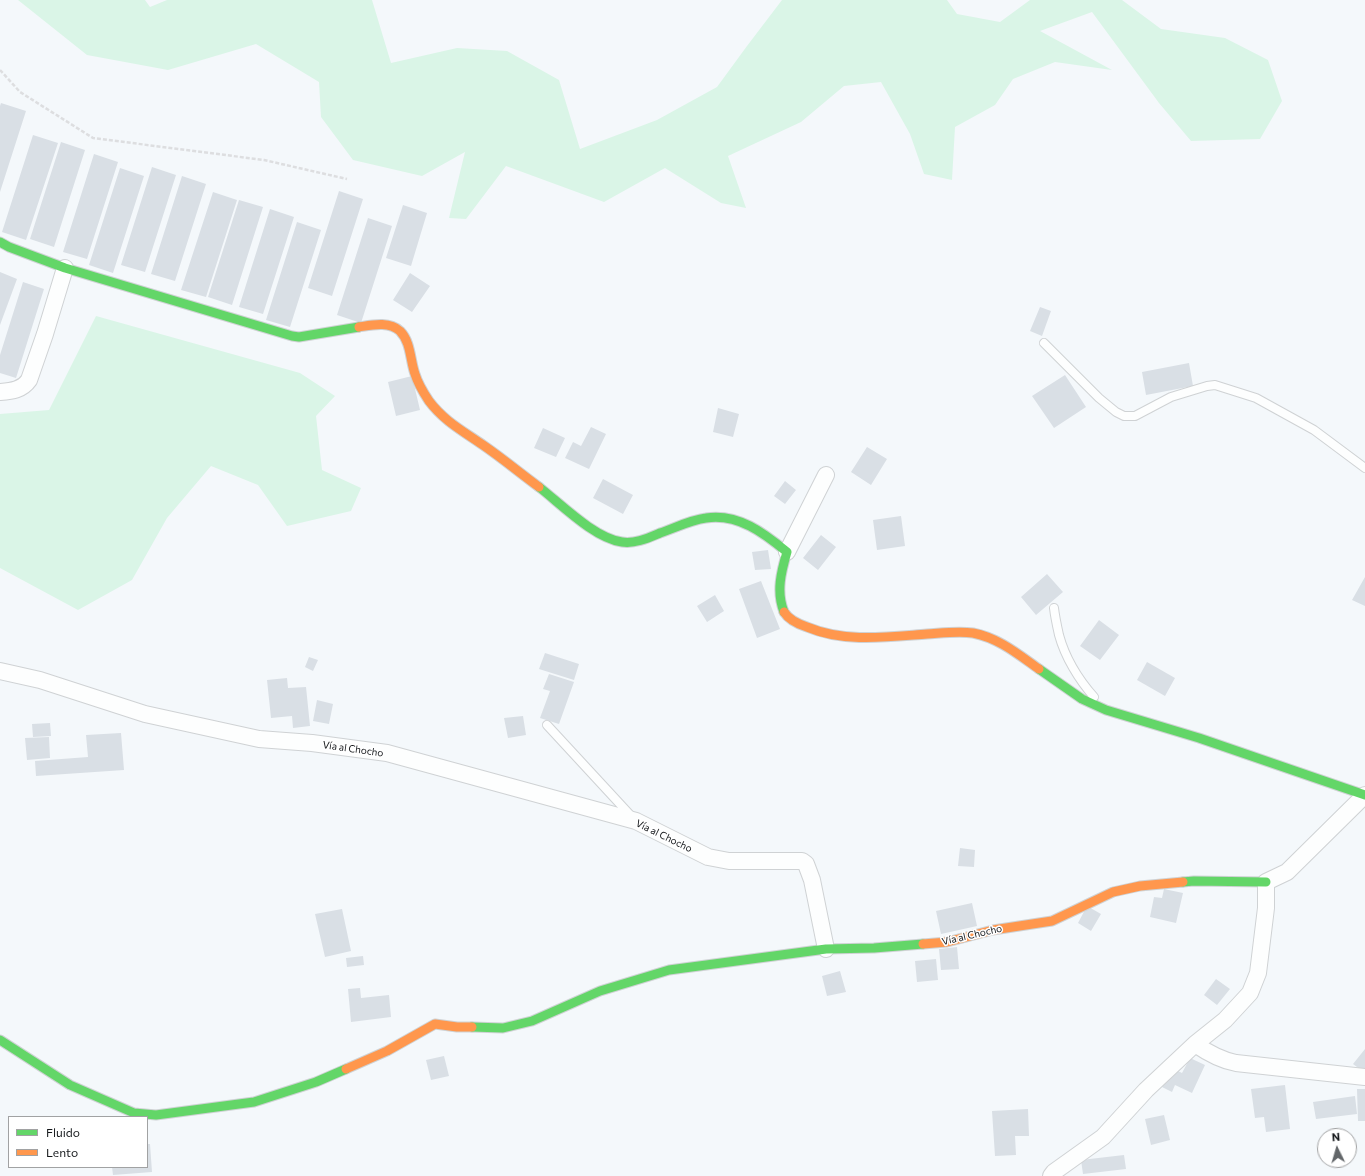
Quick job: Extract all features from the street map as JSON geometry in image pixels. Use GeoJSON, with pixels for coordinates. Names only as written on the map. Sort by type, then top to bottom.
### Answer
{"type":"FeatureCollection","features":[{"type":"Feature","properties":{"kind":"street"},"geometry":{"type":"LineString","coordinates":[[0,242],[9,247],[65,268],[292,336],[299,337],[379,324],[388,324],[404,334],[409,346],[418,383],[425,395],[445,420],[487,448],[581,521],[608,538],[623,542],[640,541],[692,521],[705,518],[726,517],[745,523],[757,529],[787,552]]}},
{"type":"Feature","properties":{"kind":"street"},"geometry":{"type":"LineString","coordinates":[[0,392],[13,391],[25,386],[29,380],[65,268]]}},
{"type":"Feature","properties":{"kind":"street"},"geometry":{"type":"LineString","coordinates":[[826,475],[787,552],[781,575],[780,598],[785,612],[794,622],[811,630],[843,637],[885,638],[959,632],[991,637],[1082,699],[1106,710],[1199,738],[1365,795],[1287,872],[1266,882],[1266,908],[1258,973],[1250,993],[1225,1020],[1195,1044],[1146,1090],[1103,1137],[1054,1172],[1051,1176]]}},
{"type":"Feature","properties":{"kind":"street","name":"Vía al Chocho"},"geometry":{"type":"LineString","coordinates":[[0,671],[40,680],[145,714],[259,739],[312,743],[387,753],[636,821],[708,857],[729,861],[802,861],[806,864],[812,880],[826,949],[874,948],[946,942],[992,930],[1052,921],[1113,892],[1140,886],[1194,881],[1266,882]]}},
{"type":"Feature","properties":{"kind":"street"},"geometry":{"type":"LineString","coordinates":[[0,1040],[70,1085],[127,1110],[134,1113],[156,1115],[170,1114],[254,1102],[316,1082],[387,1051],[435,1024],[458,1027],[503,1028],[532,1021],[600,991],[669,970],[826,949]]}},
{"type":"Feature","properties":{"kind":"street"},"geometry":{"type":"LineString","coordinates":[[1195,1044],[1208,1053],[1223,1060],[1236,1063],[1365,1077]]}},
{"type":"Feature","properties":{"kind":"lane"},"geometry":{"type":"LineString","coordinates":[[1044,343],[1099,398],[1116,412],[1124,416],[1135,416],[1171,397],[1215,385],[1256,398],[1314,430],[1365,468]]}},
{"type":"Feature","properties":{"kind":"lane"},"geometry":{"type":"LineString","coordinates":[[1054,608],[1060,637],[1071,664],[1087,689],[1106,710]]}},
{"type":"Feature","properties":{"kind":"lane"},"geometry":{"type":"LineString","coordinates":[[547,725],[636,821]]}},
{"type":"Feature","properties":{"kind":"path"},"geometry":{"type":"LineString","coordinates":[[0,70],[20,92],[93,138],[264,160],[347,179]]}},
{"type":"Feature","properties":{"kind":"green space"},"geometry":{"type":"Polygon","coordinates":[[[18,0],[145,0],[150,7],[167,0],[372,0],[391,63],[457,48],[507,51],[559,80],[580,149],[657,120],[717,87],[782,0],[947,0],[957,14],[1000,22],[1030,0],[1122,0],[1161,29],[1225,38],[1268,60],[1282,101],[1260,139],[1191,141],[1159,103],[1092,12],[1040,31],[1112,70],[1055,62],[1013,79],[995,105],[955,127],[952,180],[924,174],[910,134],[881,82],[844,86],[801,122],[728,156],[746,208],[721,203],[665,168],[604,202],[506,166],[466,219],[449,218],[465,152],[422,176],[353,160],[321,117],[319,82],[256,44],[168,70],[87,55],[18,0]]]}},
{"type":"Feature","properties":{"kind":"green space"},"geometry":{"type":"Polygon","coordinates":[[[96,316],[300,373],[335,396],[316,416],[322,470],[361,488],[351,511],[287,526],[258,485],[211,466],[167,518],[132,580],[78,610],[0,568],[0,414],[49,410],[96,316]]]}},
{"type":"Feature","properties":{"kind":"building"},"geometry":{"type":"Polygon","coordinates":[[[1,103],[26,111],[0,192],[0,106],[1,103]]]}},
{"type":"Feature","properties":{"kind":"building"},"geometry":{"type":"Polygon","coordinates":[[[33,135],[58,143],[26,240],[2,232],[33,135]]]}},
{"type":"Feature","properties":{"kind":"building"},"geometry":{"type":"Polygon","coordinates":[[[61,142],[85,150],[54,247],[30,239],[61,142]]]}},
{"type":"Feature","properties":{"kind":"building"},"geometry":{"type":"Polygon","coordinates":[[[94,154],[118,162],[87,259],[63,252],[94,154]]]}},
{"type":"Feature","properties":{"kind":"building"},"geometry":{"type":"Polygon","coordinates":[[[152,167],[176,175],[145,272],[121,265],[152,167]]]}},
{"type":"Feature","properties":{"kind":"building"},"geometry":{"type":"Polygon","coordinates":[[[120,168],[144,176],[113,273],[89,265],[120,168]]]}},
{"type":"Feature","properties":{"kind":"building"},"geometry":{"type":"Polygon","coordinates":[[[182,176],[206,184],[175,281],[151,274],[182,176]]]}},
{"type":"Feature","properties":{"kind":"building"},"geometry":{"type":"Polygon","coordinates":[[[339,191],[363,199],[332,296],[308,288],[339,191]]]}},
{"type":"Feature","properties":{"kind":"building"},"geometry":{"type":"Polygon","coordinates":[[[213,192],[237,200],[206,297],[181,290],[213,192]]]}},
{"type":"Feature","properties":{"kind":"building"},"geometry":{"type":"Polygon","coordinates":[[[239,200],[263,207],[232,305],[208,297],[239,200]]]}},
{"type":"Feature","properties":{"kind":"building"},"geometry":{"type":"Polygon","coordinates":[[[403,205],[427,213],[411,266],[386,258],[403,205]]]}},
{"type":"Feature","properties":{"kind":"building"},"geometry":{"type":"Polygon","coordinates":[[[270,209],[294,217],[263,314],[239,307],[270,209]]]}},
{"type":"Feature","properties":{"kind":"building"},"geometry":{"type":"Polygon","coordinates":[[[368,218],[392,226],[361,323],[337,315],[368,218]]]}},
{"type":"Feature","properties":{"kind":"building"},"geometry":{"type":"Polygon","coordinates":[[[297,222],[321,230],[290,327],[266,320],[297,222]]]}},
{"type":"Feature","properties":{"kind":"building"},"geometry":{"type":"Polygon","coordinates":[[[0,272],[17,279],[0,325],[0,272]]]}},
{"type":"Feature","properties":{"kind":"building"},"geometry":{"type":"Polygon","coordinates":[[[410,273],[430,286],[412,312],[393,300],[410,273]]]}},
{"type":"Feature","properties":{"kind":"building"},"geometry":{"type":"Polygon","coordinates":[[[23,282],[44,289],[16,378],[0,373],[0,355],[23,282]]]}},
{"type":"Feature","properties":{"kind":"building"},"geometry":{"type":"Polygon","coordinates":[[[1040,307],[1051,311],[1042,336],[1030,331],[1040,307]]]}},
{"type":"Feature","properties":{"kind":"building"},"geometry":{"type":"Polygon","coordinates":[[[1189,363],[1193,386],[1146,395],[1142,372],[1189,363]]]}},
{"type":"Feature","properties":{"kind":"building"},"geometry":{"type":"Polygon","coordinates":[[[1065,375],[1086,407],[1054,428],[1032,396],[1065,375]]]}},
{"type":"Feature","properties":{"kind":"building"},"geometry":{"type":"Polygon","coordinates":[[[412,376],[420,410],[396,416],[388,382],[412,376]]]}},
{"type":"Feature","properties":{"kind":"building"},"geometry":{"type":"Polygon","coordinates":[[[718,408],[739,414],[733,437],[713,432],[718,408]]]}},
{"type":"Feature","properties":{"kind":"building"},"geometry":{"type":"Polygon","coordinates":[[[591,427],[606,434],[589,469],[565,458],[573,442],[581,446],[591,427]]]}},
{"type":"Feature","properties":{"kind":"building"},"geometry":{"type":"Polygon","coordinates":[[[543,428],[565,438],[556,457],[534,448],[543,428]]]}},
{"type":"Feature","properties":{"kind":"building"},"geometry":{"type":"Polygon","coordinates":[[[867,447],[887,459],[871,485],[851,472],[867,447]]]}},
{"type":"Feature","properties":{"kind":"building"},"geometry":{"type":"Polygon","coordinates":[[[603,479],[633,495],[623,514],[593,498],[603,479]]]}},
{"type":"Feature","properties":{"kind":"building"},"geometry":{"type":"Polygon","coordinates":[[[785,481],[796,490],[785,504],[774,496],[785,481]]]}},
{"type":"Feature","properties":{"kind":"building"},"geometry":{"type":"Polygon","coordinates":[[[901,516],[905,546],[877,550],[873,520],[901,516]]]}},
{"type":"Feature","properties":{"kind":"building"},"geometry":{"type":"Polygon","coordinates":[[[821,535],[836,547],[818,570],[803,558],[821,535]]]}},
{"type":"Feature","properties":{"kind":"building"},"geometry":{"type":"Polygon","coordinates":[[[768,550],[771,569],[755,570],[752,552],[768,550]]]}},
{"type":"Feature","properties":{"kind":"building"},"geometry":{"type":"Polygon","coordinates":[[[1047,574],[1063,592],[1036,615],[1021,597],[1047,574]]]}},
{"type":"Feature","properties":{"kind":"building"},"geometry":{"type":"Polygon","coordinates":[[[1365,577],[1365,606],[1352,600],[1365,577]]]}},
{"type":"Feature","properties":{"kind":"building"},"geometry":{"type":"Polygon","coordinates":[[[761,581],[780,629],[757,638],[739,589],[761,581]]]}},
{"type":"Feature","properties":{"kind":"building"},"geometry":{"type":"Polygon","coordinates":[[[715,595],[724,611],[707,622],[697,606],[715,595]]]}},
{"type":"Feature","properties":{"kind":"building"},"geometry":{"type":"Polygon","coordinates":[[[1099,620],[1119,635],[1100,660],[1080,646],[1099,620]]]}},
{"type":"Feature","properties":{"kind":"building"},"geometry":{"type":"Polygon","coordinates":[[[545,653],[579,664],[574,680],[539,669],[545,653]]]}},
{"type":"Feature","properties":{"kind":"building"},"geometry":{"type":"Polygon","coordinates":[[[309,657],[318,660],[313,671],[305,667],[309,657]]]}},
{"type":"Feature","properties":{"kind":"building"},"geometry":{"type":"Polygon","coordinates":[[[1147,662],[1175,678],[1165,696],[1137,680],[1147,662]]]}},
{"type":"Feature","properties":{"kind":"building"},"geometry":{"type":"Polygon","coordinates":[[[549,674],[574,682],[559,724],[540,718],[550,691],[543,689],[549,674]]]}},
{"type":"Feature","properties":{"kind":"building"},"geometry":{"type":"Polygon","coordinates":[[[287,678],[288,688],[306,687],[310,726],[293,728],[292,716],[271,718],[267,680],[287,678]]]}},
{"type":"Feature","properties":{"kind":"building"},"geometry":{"type":"Polygon","coordinates":[[[317,700],[333,704],[329,724],[313,721],[317,700]]]}},
{"type":"Feature","properties":{"kind":"building"},"geometry":{"type":"Polygon","coordinates":[[[523,716],[526,735],[508,738],[504,718],[523,716]]]}},
{"type":"Feature","properties":{"kind":"building"},"geometry":{"type":"Polygon","coordinates":[[[50,723],[51,736],[33,737],[32,724],[50,723]]]}},
{"type":"Feature","properties":{"kind":"building"},"geometry":{"type":"Polygon","coordinates":[[[121,733],[124,770],[36,776],[35,761],[88,757],[86,735],[121,733]]]}},
{"type":"Feature","properties":{"kind":"building"},"geometry":{"type":"Polygon","coordinates":[[[49,737],[50,758],[27,760],[25,738],[49,737]]]}},
{"type":"Feature","properties":{"kind":"building"},"geometry":{"type":"Polygon","coordinates":[[[960,848],[975,850],[974,867],[958,866],[960,848]]]}},
{"type":"Feature","properties":{"kind":"building"},"geometry":{"type":"Polygon","coordinates":[[[1164,889],[1183,893],[1176,923],[1150,917],[1154,897],[1162,898],[1164,889]]]}},
{"type":"Feature","properties":{"kind":"building"},"geometry":{"type":"Polygon","coordinates":[[[972,903],[977,926],[941,934],[936,911],[972,903]]]}},
{"type":"Feature","properties":{"kind":"building"},"geometry":{"type":"Polygon","coordinates":[[[1087,906],[1101,914],[1091,931],[1078,923],[1087,906]]]}},
{"type":"Feature","properties":{"kind":"building"},"geometry":{"type":"Polygon","coordinates":[[[342,909],[351,951],[325,957],[315,914],[342,909]]]}},
{"type":"Feature","properties":{"kind":"building"},"geometry":{"type":"Polygon","coordinates":[[[957,947],[959,969],[941,970],[939,949],[957,947]]]}},
{"type":"Feature","properties":{"kind":"building"},"geometry":{"type":"Polygon","coordinates":[[[363,956],[364,965],[347,967],[346,958],[363,956]]]}},
{"type":"Feature","properties":{"kind":"building"},"geometry":{"type":"Polygon","coordinates":[[[936,959],[938,980],[917,982],[915,961],[936,959]]]}},
{"type":"Feature","properties":{"kind":"building"},"geometry":{"type":"Polygon","coordinates":[[[840,971],[846,992],[827,996],[822,976],[840,971]]]}},
{"type":"Feature","properties":{"kind":"building"},"geometry":{"type":"Polygon","coordinates":[[[1216,979],[1230,989],[1217,1005],[1204,995],[1216,979]]]}},
{"type":"Feature","properties":{"kind":"building"},"geometry":{"type":"Polygon","coordinates":[[[360,988],[361,998],[389,995],[391,1017],[351,1022],[348,989],[360,988]]]}},
{"type":"Feature","properties":{"kind":"building"},"geometry":{"type":"Polygon","coordinates":[[[1365,1049],[1365,1073],[1353,1064],[1365,1049]]]}},
{"type":"Feature","properties":{"kind":"building"},"geometry":{"type":"Polygon","coordinates":[[[444,1056],[449,1076],[431,1080],[426,1060],[444,1056]]]}},
{"type":"Feature","properties":{"kind":"building"},"geometry":{"type":"Polygon","coordinates":[[[1190,1058],[1205,1065],[1192,1093],[1175,1085],[1172,1092],[1162,1087],[1172,1068],[1182,1073],[1190,1058]]]}},
{"type":"Feature","properties":{"kind":"building"},"geometry":{"type":"Polygon","coordinates":[[[1285,1085],[1290,1129],[1266,1132],[1264,1117],[1255,1118],[1251,1089],[1285,1085]]]}},
{"type":"Feature","properties":{"kind":"building"},"geometry":{"type":"Polygon","coordinates":[[[1357,1089],[1365,1089],[1365,1121],[1358,1121],[1357,1089]]]}},
{"type":"Feature","properties":{"kind":"building"},"geometry":{"type":"Polygon","coordinates":[[[1355,1096],[1357,1114],[1316,1119],[1313,1102],[1355,1096]]]}},
{"type":"Feature","properties":{"kind":"building"},"geometry":{"type":"Polygon","coordinates":[[[1028,1109],[1029,1136],[1015,1136],[1016,1155],[995,1156],[992,1111],[1028,1109]]]}},
{"type":"Feature","properties":{"kind":"building"},"geometry":{"type":"Polygon","coordinates":[[[1164,1115],[1170,1140],[1151,1145],[1145,1119],[1164,1115]]]}},
{"type":"Feature","properties":{"kind":"building"},"geometry":{"type":"Polygon","coordinates":[[[148,1144],[150,1144],[152,1172],[113,1175],[112,1168],[148,1168],[148,1144]]]}},
{"type":"Feature","properties":{"kind":"building"},"geometry":{"type":"Polygon","coordinates":[[[1124,1155],[1126,1169],[1083,1174],[1081,1160],[1124,1155]]]}},
{"type":"Feature","properties":{"kind":"traffic: fast"},"geometry":{"type":"LineString","coordinates":[[0,242],[9,247],[65,268],[292,336],[299,337],[359,327]]}},
{"type":"Feature","properties":{"kind":"traffic: fast"},"geometry":{"type":"LineString","coordinates":[[539,487],[589,527],[600,534],[622,542],[641,540],[688,522],[706,518],[718,517],[750,526],[787,552],[780,582],[780,597],[784,612]]}},
{"type":"Feature","properties":{"kind":"traffic: fast"},"geometry":{"type":"LineString","coordinates":[[1039,669],[1082,699],[1106,710],[1199,738],[1365,795]]}},
{"type":"Feature","properties":{"kind":"traffic: fast"},"geometry":{"type":"LineString","coordinates":[[1183,882],[1266,882]]}},
{"type":"Feature","properties":{"kind":"traffic: fast"},"geometry":{"type":"LineString","coordinates":[[472,1027],[503,1028],[532,1021],[600,991],[669,970],[826,949],[874,948],[923,944]]}},
{"type":"Feature","properties":{"kind":"traffic: fast"},"geometry":{"type":"LineString","coordinates":[[0,1040],[70,1085],[134,1113],[156,1115],[254,1102],[316,1082],[346,1069]]}},
{"type":"Feature","properties":{"kind":"traffic: slow"},"geometry":{"type":"LineString","coordinates":[[359,327],[386,325],[400,331],[406,340],[413,369],[418,381],[429,401],[435,408],[454,425],[539,487]]}},
{"type":"Feature","properties":{"kind":"traffic: slow"},"geometry":{"type":"LineString","coordinates":[[784,612],[791,619],[804,626],[821,632],[851,637],[866,638],[956,632],[982,635],[1000,643],[1039,669]]}},
{"type":"Feature","properties":{"kind":"traffic: slow"},"geometry":{"type":"LineString","coordinates":[[923,944],[947,942],[993,930],[1052,921],[1113,892],[1140,886],[1183,882]]}},
{"type":"Feature","properties":{"kind":"traffic: slow"},"geometry":{"type":"LineString","coordinates":[[346,1069],[387,1051],[435,1024],[457,1027],[472,1027]]}}]}
